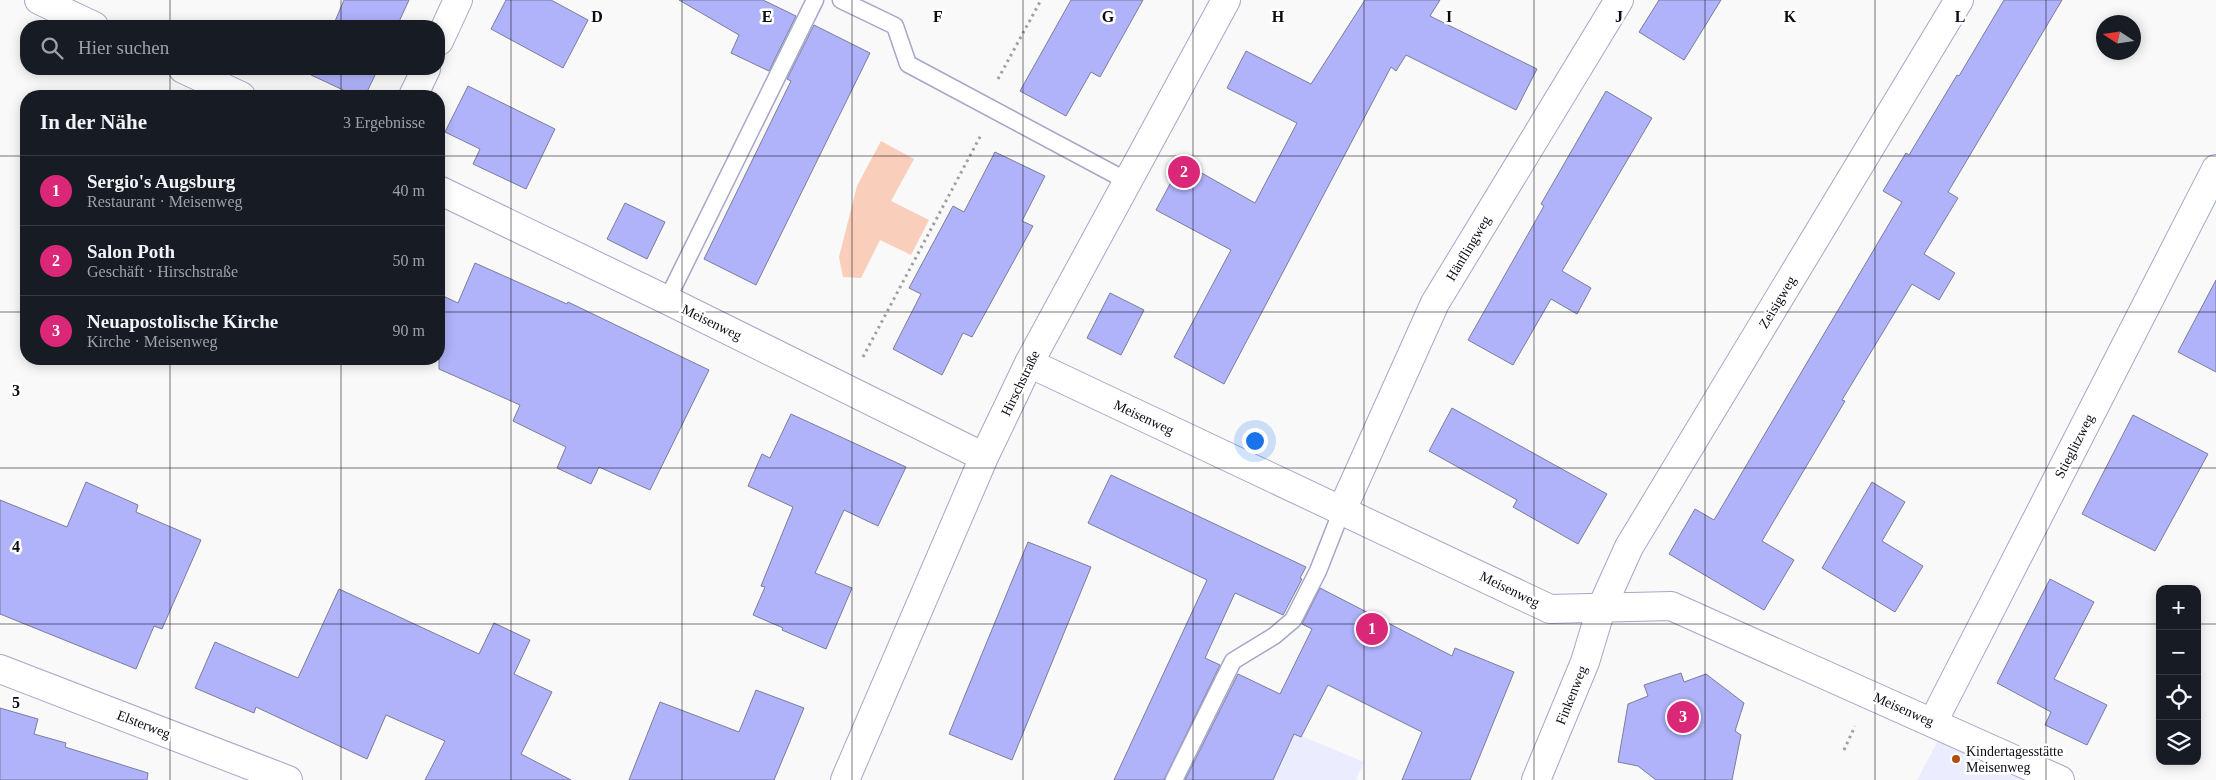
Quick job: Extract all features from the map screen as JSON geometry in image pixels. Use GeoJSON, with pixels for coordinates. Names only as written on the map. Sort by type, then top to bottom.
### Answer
{"type":"FeatureCollection","features":[{"type":"Feature","properties":{"kind":"street"},"geometry":{"type":"LineString","coordinates":[[39,0],[81,20]]}},
{"type":"Feature","properties":{"kind":"street"},"geometry":{"type":"LineString","coordinates":[[445,28],[458,0]]}},
{"type":"Feature","properties":{"kind":"street","name":"Hirschstraße"},"geometry":{"type":"LineString","coordinates":[[845,780],[984,457],[1029,363],[1226,0]]}},
{"type":"Feature","properties":{"kind":"street","name":"Hänflingweg"},"geometry":{"type":"LineString","coordinates":[[1342,510],[1435,303],[1619,0]]}},
{"type":"Feature","properties":{"kind":"street","name":"Zeisigweg"},"geometry":{"type":"LineString","coordinates":[[1601,609],[1629,547],[1959,0]]}},
{"type":"Feature","properties":{"kind":"street"},"geometry":{"type":"LineString","coordinates":[[197,75],[228,90]]}},
{"type":"Feature","properties":{"kind":"street"},"geometry":{"type":"LineString","coordinates":[[415,90],[423,75]]}},
{"type":"Feature","properties":{"kind":"street","name":"Stieglitzweg"},"geometry":{"type":"LineString","coordinates":[[1933,722],[2216,169]]}},
{"type":"Feature","properties":{"kind":"street","name":"Meisenweg"},"geometry":{"type":"LineString","coordinates":[[445,193],[667,300],[984,457]]}},
{"type":"Feature","properties":{"kind":"street","name":"Meisenweg"},"geometry":{"type":"LineString","coordinates":[[1029,363],[1550,609],[1671,606],[2060,780]]}},
{"type":"Feature","properties":{"kind":"street","name":"Finkenweg"},"geometry":{"type":"LineString","coordinates":[[1536,780],[1585,662],[1601,609]]}},
{"type":"Feature","properties":{"kind":"street","name":"Elsterweg"},"geometry":{"type":"LineString","coordinates":[[0,669],[288,780]]}},
{"type":"Feature","properties":{"kind":"lane"},"geometry":{"type":"LineString","coordinates":[[667,300],[814,0]]}},
{"type":"Feature","properties":{"kind":"lane"},"geometry":{"type":"LineString","coordinates":[[841,0],[895,26],[908,64],[989,109],[1128,181]]}},
{"type":"Feature","properties":{"kind":"lane"},"geometry":{"type":"LineString","coordinates":[[1174,780],[1233,661],[1267,640],[1293,620],[1318,570],[1342,510]]}},
{"type":"Feature","properties":{"kind":"path"},"geometry":{"type":"LineString","coordinates":[[846,389],[989,109],[1041,0]]}},
{"type":"Feature","properties":{"kind":"shaded area"},"geometry":{"type":"Polygon","coordinates":[[[881,141],[914,159],[891,201],[929,220],[911,255],[880,240],[861,278],[843,277],[839,257],[857,186],[881,141]]]}},
{"type":"Feature","properties":{"kind":"shaded area"},"geometry":{"type":"Polygon","coordinates":[[[1266,721],[1364,762],[1356,780],[1239,780],[1266,721]]]}},
{"type":"Feature","properties":{"kind":"shaded area","name":"Kindertagesstätte Meisenweg"},"geometry":{"type":"Polygon","coordinates":[[[1939,739],[2026,780],[1917,780],[1939,739]]]}},
{"type":"Feature","properties":{"kind":"building"},"geometry":{"type":"Polygon","coordinates":[[[344,0],[409,0],[400,20],[336,20],[344,0]]]}},
{"type":"Feature","properties":{"kind":"building"},"geometry":{"type":"Polygon","coordinates":[[[506,0],[551,0],[588,20],[563,68],[491,29],[506,0]]]}},
{"type":"Feature","properties":{"kind":"building"},"geometry":{"type":"Polygon","coordinates":[[[679,0],[763,0],[796,16],[769,71],[731,53],[739,35],[679,0]]]}},
{"type":"Feature","properties":{"kind":"building"},"geometry":{"type":"Polygon","coordinates":[[[1071,0],[1143,0],[1100,77],[1091,72],[1066,116],[1020,91],[1071,0]]]}},
{"type":"Feature","properties":{"kind":"building"},"geometry":{"type":"Polygon","coordinates":[[[1365,0],[1440,0],[1430,16],[1537,69],[1516,110],[1406,55],[1396,71],[1391,67],[1224,384],[1174,357],[1231,250],[1156,210],[1182,162],[1255,203],[1297,123],[1227,88],[1246,51],[1311,84],[1365,0]]]}},
{"type":"Feature","properties":{"kind":"building"},"geometry":{"type":"Polygon","coordinates":[[[1659,0],[1721,0],[1684,60],[1639,32],[1659,0]]]}},
{"type":"Feature","properties":{"kind":"building"},"geometry":{"type":"Polygon","coordinates":[[[2004,0],[2062,0],[1948,192],[1958,198],[1924,254],[1955,273],[1939,300],[1912,284],[1842,400],[1845,401],[1762,541],[1794,560],[1764,610],[1669,554],[1695,509],[1714,520],[1902,202],[1883,191],[1906,153],[1909,155],[2004,0]]]}},
{"type":"Feature","properties":{"kind":"building"},"geometry":{"type":"Polygon","coordinates":[[[814,25],[870,53],[756,285],[704,259],[791,81],[787,79],[814,25]]]}},
{"type":"Feature","properties":{"kind":"building"},"geometry":{"type":"Polygon","coordinates":[[[311,75],[375,75],[368,90],[343,90],[311,75]]]}},
{"type":"Feature","properties":{"kind":"building"},"geometry":{"type":"Polygon","coordinates":[[[468,86],[555,129],[526,189],[473,164],[480,149],[445,132],[468,86]]]}},
{"type":"Feature","properties":{"kind":"building"},"geometry":{"type":"Polygon","coordinates":[[[1606,91],[1652,118],[1562,271],[1591,288],[1577,314],[1551,299],[1513,365],[1468,340],[1544,206],[1541,204],[1606,91]]]}},
{"type":"Feature","properties":{"kind":"building"},"geometry":{"type":"Polygon","coordinates":[[[995,152],[1045,176],[1022,221],[1033,226],[972,337],[963,333],[942,375],[893,349],[921,294],[909,288],[953,206],[964,212],[995,152]]]}},
{"type":"Feature","properties":{"kind":"building"},"geometry":{"type":"Polygon","coordinates":[[[625,203],[665,222],[647,259],[607,239],[625,203]]]}},
{"type":"Feature","properties":{"kind":"building"},"geometry":{"type":"Polygon","coordinates":[[[475,263],[567,304],[568,302],[709,370],[650,490],[599,467],[591,484],[557,468],[566,447],[513,421],[520,405],[439,369],[439,365],[445,365],[445,297],[458,303],[475,263]]]}},
{"type":"Feature","properties":{"kind":"building"},"geometry":{"type":"Polygon","coordinates":[[[2216,280],[2216,372],[2178,352],[2216,280]]]}},
{"type":"Feature","properties":{"kind":"building"},"geometry":{"type":"Polygon","coordinates":[[[1110,293],[1144,310],[1121,355],[1087,338],[1110,293]]]}},
{"type":"Feature","properties":{"kind":"building"},"geometry":{"type":"Polygon","coordinates":[[[1452,408],[1607,494],[1578,544],[1513,507],[1517,500],[1429,451],[1452,408]]]}},
{"type":"Feature","properties":{"kind":"building"},"geometry":{"type":"Polygon","coordinates":[[[791,414],[906,467],[878,526],[844,510],[815,573],[852,588],[826,649],[753,615],[765,587],[761,586],[793,507],[748,486],[762,454],[770,458],[791,414]]]}},
{"type":"Feature","properties":{"kind":"building"},"geometry":{"type":"Polygon","coordinates":[[[2133,415],[2208,454],[2155,551],[2082,514],[2133,415]]]}},
{"type":"Feature","properties":{"kind":"building"},"geometry":{"type":"Polygon","coordinates":[[[1111,475],[1306,567],[1300,578],[1302,579],[1283,615],[1235,593],[1205,658],[1220,665],[1164,780],[1114,780],[1207,580],[1088,523],[1111,475]]]}},
{"type":"Feature","properties":{"kind":"building"},"geometry":{"type":"Polygon","coordinates":[[[86,482],[138,505],[136,512],[201,540],[162,629],[154,626],[136,669],[0,614],[0,500],[67,527],[86,482]]]}},
{"type":"Feature","properties":{"kind":"building"},"geometry":{"type":"Polygon","coordinates":[[[1872,482],[1905,502],[1882,541],[1923,566],[1895,612],[1822,568],[1872,482]]]}},
{"type":"Feature","properties":{"kind":"building"},"geometry":{"type":"Polygon","coordinates":[[[1028,542],[1091,567],[1012,760],[949,734],[1028,542]]]}},
{"type":"Feature","properties":{"kind":"building"},"geometry":{"type":"Polygon","coordinates":[[[2050,579],[2094,602],[2054,679],[2107,705],[2087,745],[2045,725],[2051,712],[1997,683],[2050,579]]]}},
{"type":"Feature","properties":{"kind":"building"},"geometry":{"type":"Polygon","coordinates":[[[1320,588],[1452,656],[1455,648],[1514,672],[1470,780],[1402,780],[1422,732],[1328,685],[1301,737],[1294,734],[1273,780],[1185,780],[1238,674],[1280,694],[1312,629],[1302,624],[1320,588]]]}},
{"type":"Feature","properties":{"kind":"building"},"geometry":{"type":"Polygon","coordinates":[[[339,589],[479,654],[494,623],[530,640],[514,674],[552,692],[521,754],[571,780],[425,780],[445,741],[386,715],[367,759],[256,707],[254,713],[195,688],[215,642],[298,678],[339,589]]]}},
{"type":"Feature","properties":{"kind":"building"},"geometry":{"type":"Polygon","coordinates":[[[1681,673],[1684,682],[1706,674],[1744,703],[1735,731],[1741,735],[1732,780],[1656,780],[1638,766],[1618,762],[1628,704],[1648,696],[1644,685],[1681,673]]]}},
{"type":"Feature","properties":{"kind":"building"},"geometry":{"type":"Polygon","coordinates":[[[756,690],[804,708],[774,780],[629,780],[660,702],[739,732],[756,690]]]}},
{"type":"Feature","properties":{"kind":"building"},"geometry":{"type":"Polygon","coordinates":[[[0,708],[38,719],[34,734],[66,743],[65,747],[148,773],[147,780],[0,780],[0,708]]]}},
{"type":"Feature","properties":{"kind":"place","name":"Salon Poth"},"geometry":{"type":"Point","coordinates":[1184,172]}},
{"type":"Feature","properties":{"kind":"place","name":"Sergio's Augsburg"},"geometry":{"type":"Point","coordinates":[1372,629]}},
{"type":"Feature","properties":{"kind":"place","name":"Neuapostolische Kirche"},"geometry":{"type":"Point","coordinates":[1683,717]}},
{"type":"Feature","properties":{"kind":"place","name":"Kindertagesstätte Meisenweg"},"geometry":{"type":"Point","coordinates":[1956,759]}}]}
